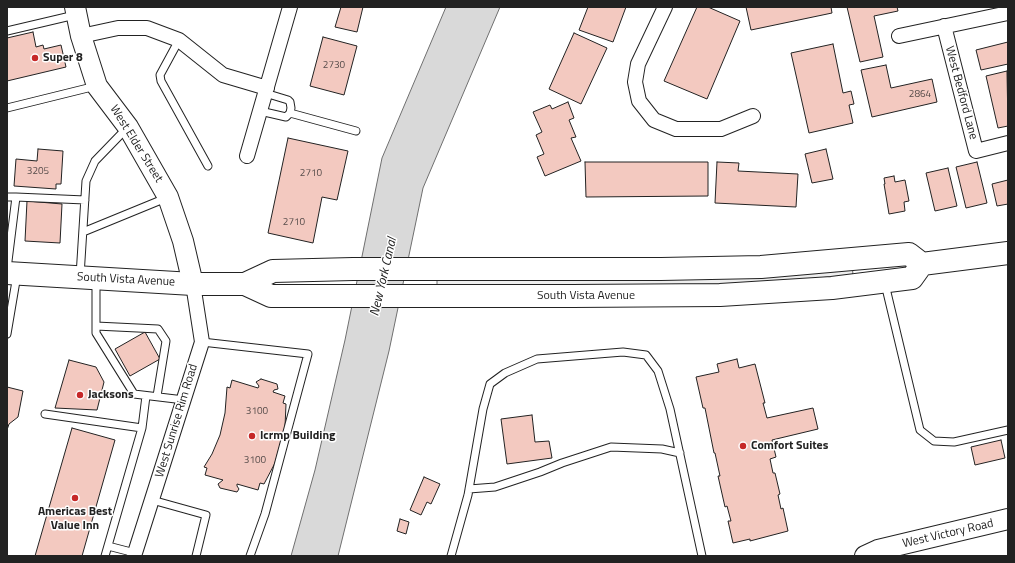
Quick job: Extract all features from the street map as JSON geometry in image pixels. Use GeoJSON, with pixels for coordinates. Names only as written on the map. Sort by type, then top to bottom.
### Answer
{"type":"FeatureCollection","features":[{"type":"Feature","properties":{"kind":"main road"},"geometry":{"type":"LineString","coordinates":[[922,264],[1008,253]]}},
{"type":"Feature","properties":{"kind":"main road","name":"South Vista Avenue"},"geometry":{"type":"LineString","coordinates":[[10,272],[193,284],[245,284],[272,296],[411,297],[720,295],[832,288],[912,278],[922,264],[909,254],[761,267],[661,269],[353,269],[273,271],[245,284]]}},
{"type":"Feature","properties":{"kind":"street"},"geometry":{"type":"LineString","coordinates":[[247,156],[290,7]]}},
{"type":"Feature","properties":{"kind":"street"},"geometry":{"type":"LineString","coordinates":[[666,7],[638,64],[635,82],[639,101],[654,120],[676,129],[722,129],[753,116]]}},
{"type":"Feature","properties":{"kind":"street","name":"West Elder Street"},"geometry":{"type":"LineString","coordinates":[[76,11],[81,36],[97,86],[128,127],[168,197],[182,241],[193,284]]}},
{"type":"Feature","properties":{"kind":"street"},"geometry":{"type":"LineString","coordinates":[[899,36],[1008,13]]}},
{"type":"Feature","properties":{"kind":"street","name":"West Bedford Lane"},"geometry":{"type":"LineString","coordinates":[[944,26],[976,151],[1008,143]]}},
{"type":"Feature","properties":{"kind":"street"},"geometry":{"type":"LineString","coordinates":[[81,36],[118,28],[147,28],[179,40],[223,75],[266,90]]}},
{"type":"Feature","properties":{"kind":"street","name":"West Sunrise Rim Road"},"geometry":{"type":"LineString","coordinates":[[135,554],[202,342],[193,284]]}},
{"type":"Feature","properties":{"kind":"street","name":"West Victory Road"},"geometry":{"type":"LineString","coordinates":[[865,556],[878,550],[1008,519]]}},
{"type":"Feature","properties":{"kind":"lane"},"geometry":{"type":"LineString","coordinates":[[7,31],[76,11]]}},
{"type":"Feature","properties":{"kind":"lane"},"geometry":{"type":"LineString","coordinates":[[179,40],[160,75],[161,81],[208,166]]}},
{"type":"Feature","properties":{"kind":"lane"},"geometry":{"type":"LineString","coordinates":[[7,108],[97,86]]}},
{"type":"Feature","properties":{"kind":"lane"},"geometry":{"type":"LineString","coordinates":[[260,111],[286,117],[290,113],[291,108],[288,100],[266,90]]}},
{"type":"Feature","properties":{"kind":"lane"},"geometry":{"type":"LineString","coordinates":[[290,113],[356,131]]}},
{"type":"Feature","properties":{"kind":"lane"},"geometry":{"type":"LineString","coordinates":[[128,127],[94,162],[86,181],[83,232],[96,333],[134,394],[184,400]]}},
{"type":"Feature","properties":{"kind":"lane"},"geometry":{"type":"LineString","coordinates":[[7,197],[85,200]]}},
{"type":"Feature","properties":{"kind":"lane"},"geometry":{"type":"LineString","coordinates":[[7,334],[16,197]]}},
{"type":"Feature","properties":{"kind":"lane"},"geometry":{"type":"LineString","coordinates":[[83,232],[168,197]]}},
{"type":"Feature","properties":{"kind":"lane"},"geometry":{"type":"LineString","coordinates":[[885,282],[920,430],[934,441],[954,442],[1008,430]]}},
{"type":"Feature","properties":{"kind":"lane"},"geometry":{"type":"LineString","coordinates":[[96,326],[158,329],[166,342],[157,396]]}},
{"type":"Feature","properties":{"kind":"lane"},"geometry":{"type":"LineString","coordinates":[[202,342],[308,354],[265,514],[250,556]]}},
{"type":"Feature","properties":{"kind":"lane"},"geometry":{"type":"LineString","coordinates":[[451,556],[469,489],[483,409],[490,384],[505,373],[537,359],[623,352],[646,355],[658,370],[670,409],[702,556]]}},
{"type":"Feature","properties":{"kind":"lane"},"geometry":{"type":"LineString","coordinates":[[105,556],[142,428],[146,396]]}},
{"type":"Feature","properties":{"kind":"lane"},"geometry":{"type":"LineString","coordinates":[[45,414],[142,428]]}},
{"type":"Feature","properties":{"kind":"lane"},"geometry":{"type":"LineString","coordinates":[[469,489],[496,487],[611,447],[662,449],[680,453]]}},
{"type":"Feature","properties":{"kind":"lane"},"geometry":{"type":"LineString","coordinates":[[152,500],[206,515],[196,556]]}},
{"type":"Feature","properties":{"kind":"lane"},"geometry":{"type":"LineString","coordinates":[[108,546],[135,554]]}},
{"type":"Feature","properties":{"kind":"shaded area"},"geometry":{"type":"Polygon","coordinates":[[[851,269],[853,272],[852,275],[749,284],[437,286],[437,279],[851,269]]]}},
{"type":"Feature","properties":{"kind":"water","name":"New York Canal"},"geometry":{"type":"Polygon","coordinates":[[[446,7],[500,7],[423,188],[389,351],[338,556],[291,556],[315,470],[345,340],[382,158],[446,7]]]}},
{"type":"Feature","properties":{"kind":"building"},"geometry":{"type":"Polygon","coordinates":[[[341,7],[363,7],[357,32],[335,27],[341,7]]]}},
{"type":"Feature","properties":{"kind":"building"},"geometry":{"type":"Polygon","coordinates":[[[588,7],[626,7],[613,42],[579,30],[588,7]]]}},
{"type":"Feature","properties":{"kind":"building"},"geometry":{"type":"Polygon","coordinates":[[[697,7],[708,7],[740,21],[707,99],[664,81],[697,7]]]}},
{"type":"Feature","properties":{"kind":"building"},"geometry":{"type":"Polygon","coordinates":[[[746,7],[831,7],[832,13],[751,30],[746,7]]]}},
{"type":"Feature","properties":{"kind":"building"},"geometry":{"type":"Polygon","coordinates":[[[847,7],[897,7],[898,11],[874,16],[883,57],[860,62],[847,7]]]}},
{"type":"Feature","properties":{"kind":"building","name":"Super 8"},"geometry":{"type":"Polygon","coordinates":[[[33,32],[36,47],[43,45],[44,49],[61,45],[66,67],[7,81],[7,38],[33,32]]]}},
{"type":"Feature","properties":{"kind":"building"},"geometry":{"type":"Polygon","coordinates":[[[574,33],[607,48],[581,104],[549,89],[574,33]]]}},
{"type":"Feature","properties":{"kind":"building"},"geometry":{"type":"Polygon","coordinates":[[[323,37],[357,46],[344,95],[310,86],[323,37]]]}},
{"type":"Feature","properties":{"kind":"building"},"geometry":{"type":"Polygon","coordinates":[[[1008,42],[1008,64],[981,70],[976,50],[1008,42]]]}},
{"type":"Feature","properties":{"kind":"building"},"geometry":{"type":"Polygon","coordinates":[[[833,44],[843,93],[851,91],[854,104],[849,105],[853,123],[809,133],[791,53],[833,44]]]}},
{"type":"Feature","properties":{"kind":"building"},"geometry":{"type":"Polygon","coordinates":[[[886,65],[891,88],[932,79],[937,102],[872,117],[861,70],[886,65]]]}},
{"type":"Feature","properties":{"kind":"building"},"geometry":{"type":"Polygon","coordinates":[[[1007,71],[1008,126],[998,128],[986,76],[1007,71]]]}},
{"type":"Feature","properties":{"kind":"building"},"geometry":{"type":"Polygon","coordinates":[[[568,102],[574,118],[569,120],[576,137],[571,138],[581,161],[545,176],[537,157],[544,154],[536,135],[542,132],[533,112],[550,105],[552,109],[568,102]]]}},
{"type":"Feature","properties":{"kind":"building"},"geometry":{"type":"Polygon","coordinates":[[[288,138],[348,151],[337,200],[322,197],[313,243],[268,233],[288,138]]]}},
{"type":"Feature","properties":{"kind":"building"},"geometry":{"type":"Polygon","coordinates":[[[38,149],[63,151],[61,184],[56,184],[56,189],[14,186],[16,159],[37,161],[38,149]]]}},
{"type":"Feature","properties":{"kind":"building"},"geometry":{"type":"Polygon","coordinates":[[[826,149],[833,179],[812,183],[805,154],[826,149]]]}},
{"type":"Feature","properties":{"kind":"building"},"geometry":{"type":"Polygon","coordinates":[[[585,162],[708,162],[708,196],[586,197],[585,162]]]}},
{"type":"Feature","properties":{"kind":"building"},"geometry":{"type":"Polygon","coordinates":[[[717,162],[739,163],[738,171],[798,174],[796,207],[715,203],[717,162]]]}},
{"type":"Feature","properties":{"kind":"building"},"geometry":{"type":"Polygon","coordinates":[[[977,162],[987,203],[966,208],[956,167],[977,162]]]}},
{"type":"Feature","properties":{"kind":"building"},"geometry":{"type":"Polygon","coordinates":[[[948,168],[957,206],[935,211],[926,173],[948,168]]]}},
{"type":"Feature","properties":{"kind":"building"},"geometry":{"type":"Polygon","coordinates":[[[894,176],[895,182],[905,180],[909,201],[904,202],[905,211],[889,214],[884,178],[894,176]]]}},
{"type":"Feature","properties":{"kind":"building"},"geometry":{"type":"Polygon","coordinates":[[[1008,180],[1008,204],[997,206],[992,184],[1008,180]]]}},
{"type":"Feature","properties":{"kind":"building"},"geometry":{"type":"Polygon","coordinates":[[[27,201],[62,204],[60,243],[25,241],[27,201]]]}},
{"type":"Feature","properties":{"kind":"building"},"geometry":{"type":"Polygon","coordinates":[[[145,332],[160,359],[130,376],[115,349],[145,332]]]}},
{"type":"Feature","properties":{"kind":"building","name":"Comfort Suites"},"geometry":{"type":"Polygon","coordinates":[[[737,359],[739,368],[755,364],[765,403],[763,403],[767,418],[813,408],[818,429],[772,440],[776,457],[770,459],[780,494],[778,495],[781,509],[783,508],[788,531],[750,541],[750,539],[733,543],[728,521],[731,521],[727,506],[725,507],[718,476],[720,476],[705,408],[703,408],[696,377],[719,372],[717,364],[737,359]]]}},
{"type":"Feature","properties":{"kind":"building","name":"Jacksons"},"geometry":{"type":"Polygon","coordinates":[[[69,360],[96,367],[104,382],[97,410],[55,408],[69,360]]]}},
{"type":"Feature","properties":{"kind":"building","name":"Icrmp Building"},"geometry":{"type":"Polygon","coordinates":[[[261,379],[277,384],[278,389],[274,390],[273,392],[285,396],[283,403],[286,404],[285,427],[275,463],[264,484],[260,483],[258,490],[237,484],[239,489],[237,492],[220,488],[218,484],[223,480],[205,475],[207,468],[204,467],[212,454],[220,435],[225,413],[227,387],[230,388],[232,380],[258,388],[259,386],[256,382],[261,379]]]}},
{"type":"Feature","properties":{"kind":"building"},"geometry":{"type":"Polygon","coordinates":[[[7,387],[23,391],[18,417],[9,424],[7,430],[7,387]]]}},
{"type":"Feature","properties":{"kind":"building"},"geometry":{"type":"Polygon","coordinates":[[[532,415],[535,442],[549,441],[552,458],[507,464],[501,419],[532,415]]]}},
{"type":"Feature","properties":{"kind":"building","name":"Americas Best Value Inn"},"geometry":{"type":"Polygon","coordinates":[[[72,428],[115,440],[82,556],[35,556],[72,428]]]}},
{"type":"Feature","properties":{"kind":"building"},"geometry":{"type":"Polygon","coordinates":[[[1001,440],[1005,458],[975,465],[971,447],[1001,440]]]}},
{"type":"Feature","properties":{"kind":"building"},"geometry":{"type":"Polygon","coordinates":[[[424,477],[440,484],[431,504],[427,502],[421,515],[410,510],[424,477]]]}},
{"type":"Feature","properties":{"kind":"building"},"geometry":{"type":"Polygon","coordinates":[[[400,519],[409,522],[406,534],[397,531],[400,519]]]}},
{"type":"Feature","properties":{"kind":"place","name":"Super 8"},"geometry":{"type":"Point","coordinates":[35,58]}},
{"type":"Feature","properties":{"kind":"place","name":"Jacksons"},"geometry":{"type":"Point","coordinates":[80,395]}},
{"type":"Feature","properties":{"kind":"place","name":"Icrmp Building"},"geometry":{"type":"Point","coordinates":[252,436]}},
{"type":"Feature","properties":{"kind":"place","name":"Comfort Suites"},"geometry":{"type":"Point","coordinates":[743,446]}},
{"type":"Feature","properties":{"kind":"place","name":"Americas Best Value Inn"},"geometry":{"type":"Point","coordinates":[75,498]}}]}
